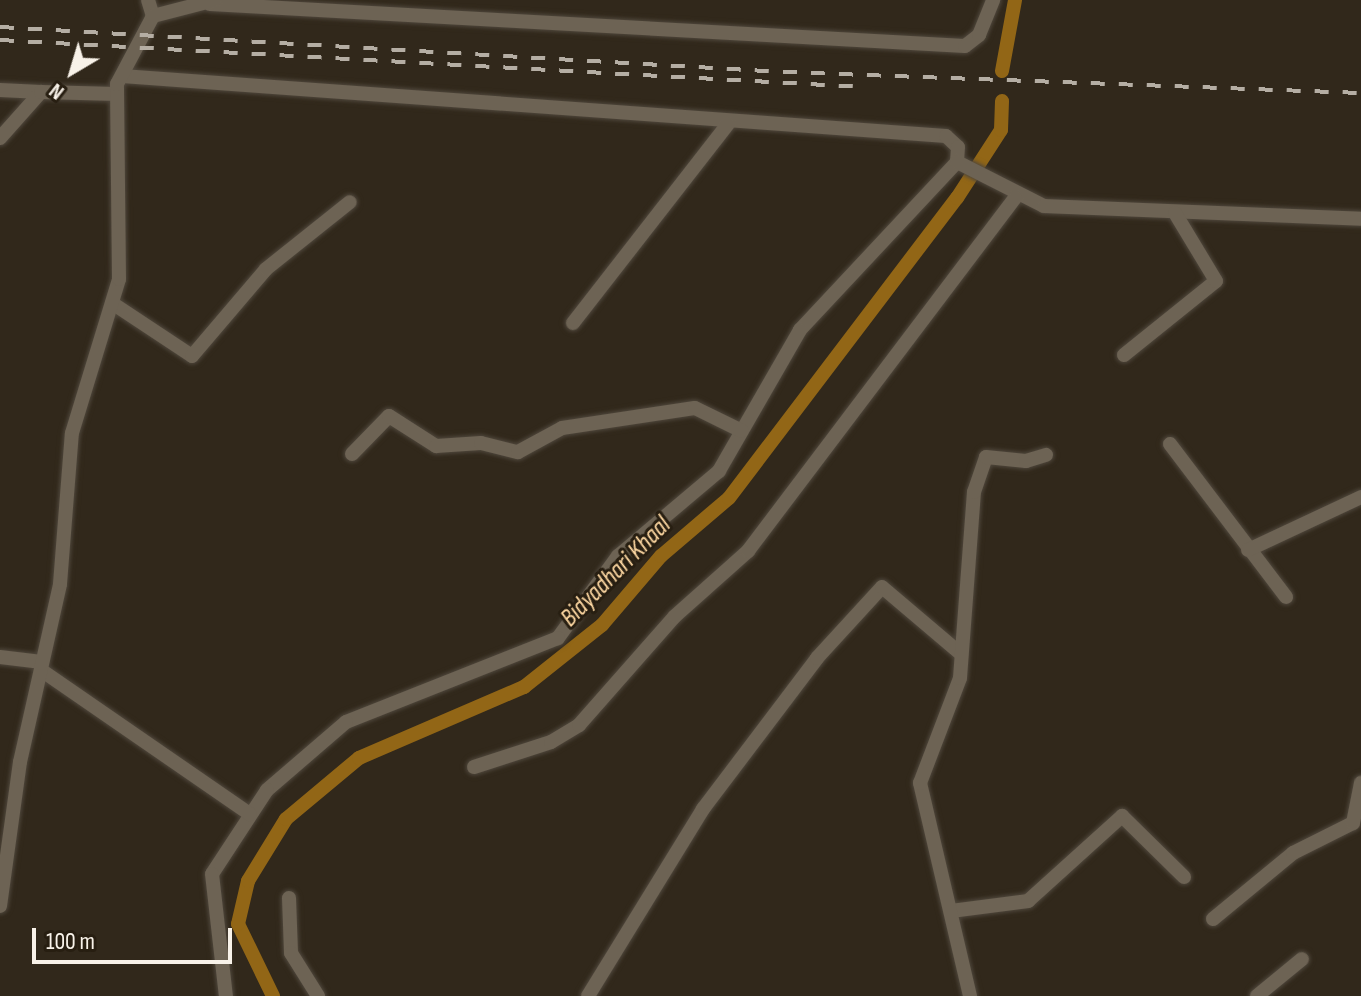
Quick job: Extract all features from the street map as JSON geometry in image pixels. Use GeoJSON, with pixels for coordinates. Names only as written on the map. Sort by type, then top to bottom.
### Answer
{"type":"FeatureCollection","features":[{"type":"Feature","properties":{"kind":"street"},"geometry":{"type":"LineString","coordinates":[[0,906],[42,666],[60,584],[72,433],[121,268],[117,94],[122,76],[153,16],[148,0]]}},
{"type":"Feature","properties":{"kind":"street"},"geometry":{"type":"LineString","coordinates":[[153,16],[212,2],[965,46],[979,35],[993,0]]}},
{"type":"Feature","properties":{"kind":"street"},"geometry":{"type":"LineString","coordinates":[[122,76],[728,124],[946,136],[957,143],[957,162],[800,330],[719,471],[618,556],[551,644],[346,722],[294,761],[250,814],[212,874],[226,996]]}},
{"type":"Feature","properties":{"kind":"street"},"geometry":{"type":"LineString","coordinates":[[0,90],[117,94]]}},
{"type":"Feature","properties":{"kind":"street"},"geometry":{"type":"LineString","coordinates":[[0,138],[41,92]]}},
{"type":"Feature","properties":{"kind":"street"},"geometry":{"type":"LineString","coordinates":[[573,323],[728,124]]}},
{"type":"Feature","properties":{"kind":"street"},"geometry":{"type":"LineString","coordinates":[[957,162],[1015,198],[1044,206],[1361,219]]}},
{"type":"Feature","properties":{"kind":"street"},"geometry":{"type":"LineString","coordinates":[[474,767],[551,742],[579,725],[675,616],[748,551],[1015,198]]}},
{"type":"Feature","properties":{"kind":"street"},"geometry":{"type":"LineString","coordinates":[[112,303],[192,356],[266,269],[350,202]]}},
{"type":"Feature","properties":{"kind":"street"},"geometry":{"type":"LineString","coordinates":[[1124,355],[1216,281],[1175,213]]}},
{"type":"Feature","properties":{"kind":"street"},"geometry":{"type":"LineString","coordinates":[[352,454],[389,416],[436,446],[481,443],[518,452],[562,428],[695,408],[742,431]]}},
{"type":"Feature","properties":{"kind":"street"},"geometry":{"type":"LineString","coordinates":[[1170,444],[1286,597]]}},
{"type":"Feature","properties":{"kind":"street"},"geometry":{"type":"LineString","coordinates":[[970,996],[920,783],[960,678],[974,492],[986,457],[1046,455]]}},
{"type":"Feature","properties":{"kind":"street"},"geometry":{"type":"LineString","coordinates":[[1248,550],[1361,497]]}},
{"type":"Feature","properties":{"kind":"street"},"geometry":{"type":"LineString","coordinates":[[588,996],[703,809],[817,658],[882,587],[961,654]]}},
{"type":"Feature","properties":{"kind":"street"},"geometry":{"type":"LineString","coordinates":[[0,657],[42,666],[250,814]]}},
{"type":"Feature","properties":{"kind":"street"},"geometry":{"type":"LineString","coordinates":[[1213,919],[1293,853],[1353,823],[1361,783]]}},
{"type":"Feature","properties":{"kind":"street"},"geometry":{"type":"LineString","coordinates":[[951,911],[1028,901],[1122,816],[1184,877]]}},
{"type":"Feature","properties":{"kind":"street"},"geometry":{"type":"LineString","coordinates":[[289,898],[291,953],[318,996]]}},
{"type":"Feature","properties":{"kind":"street"},"geometry":{"type":"LineString","coordinates":[[1257,996],[1302,959]]}},
{"type":"Feature","properties":{"kind":"waterway","name":"Bidyadhari Khaal"},"geometry":{"type":"LineString","coordinates":[[1002,71],[1015,0]]}},
{"type":"Feature","properties":{"kind":"waterway","name":"Bidyadhari Khaal"},"geometry":{"type":"LineString","coordinates":[[273,996],[238,924],[248,881],[286,819],[359,758],[524,687],[602,625],[661,556],[729,498],[957,198],[1001,130],[1002,101]]}},
{"type":"Feature","properties":{"kind":"railway"},"geometry":{"type":"LineString","coordinates":[[0,27],[783,72],[1361,93]]}},
{"type":"Feature","properties":{"kind":"railway"},"geometry":{"type":"LineString","coordinates":[[0,40],[861,87]]}}]}
